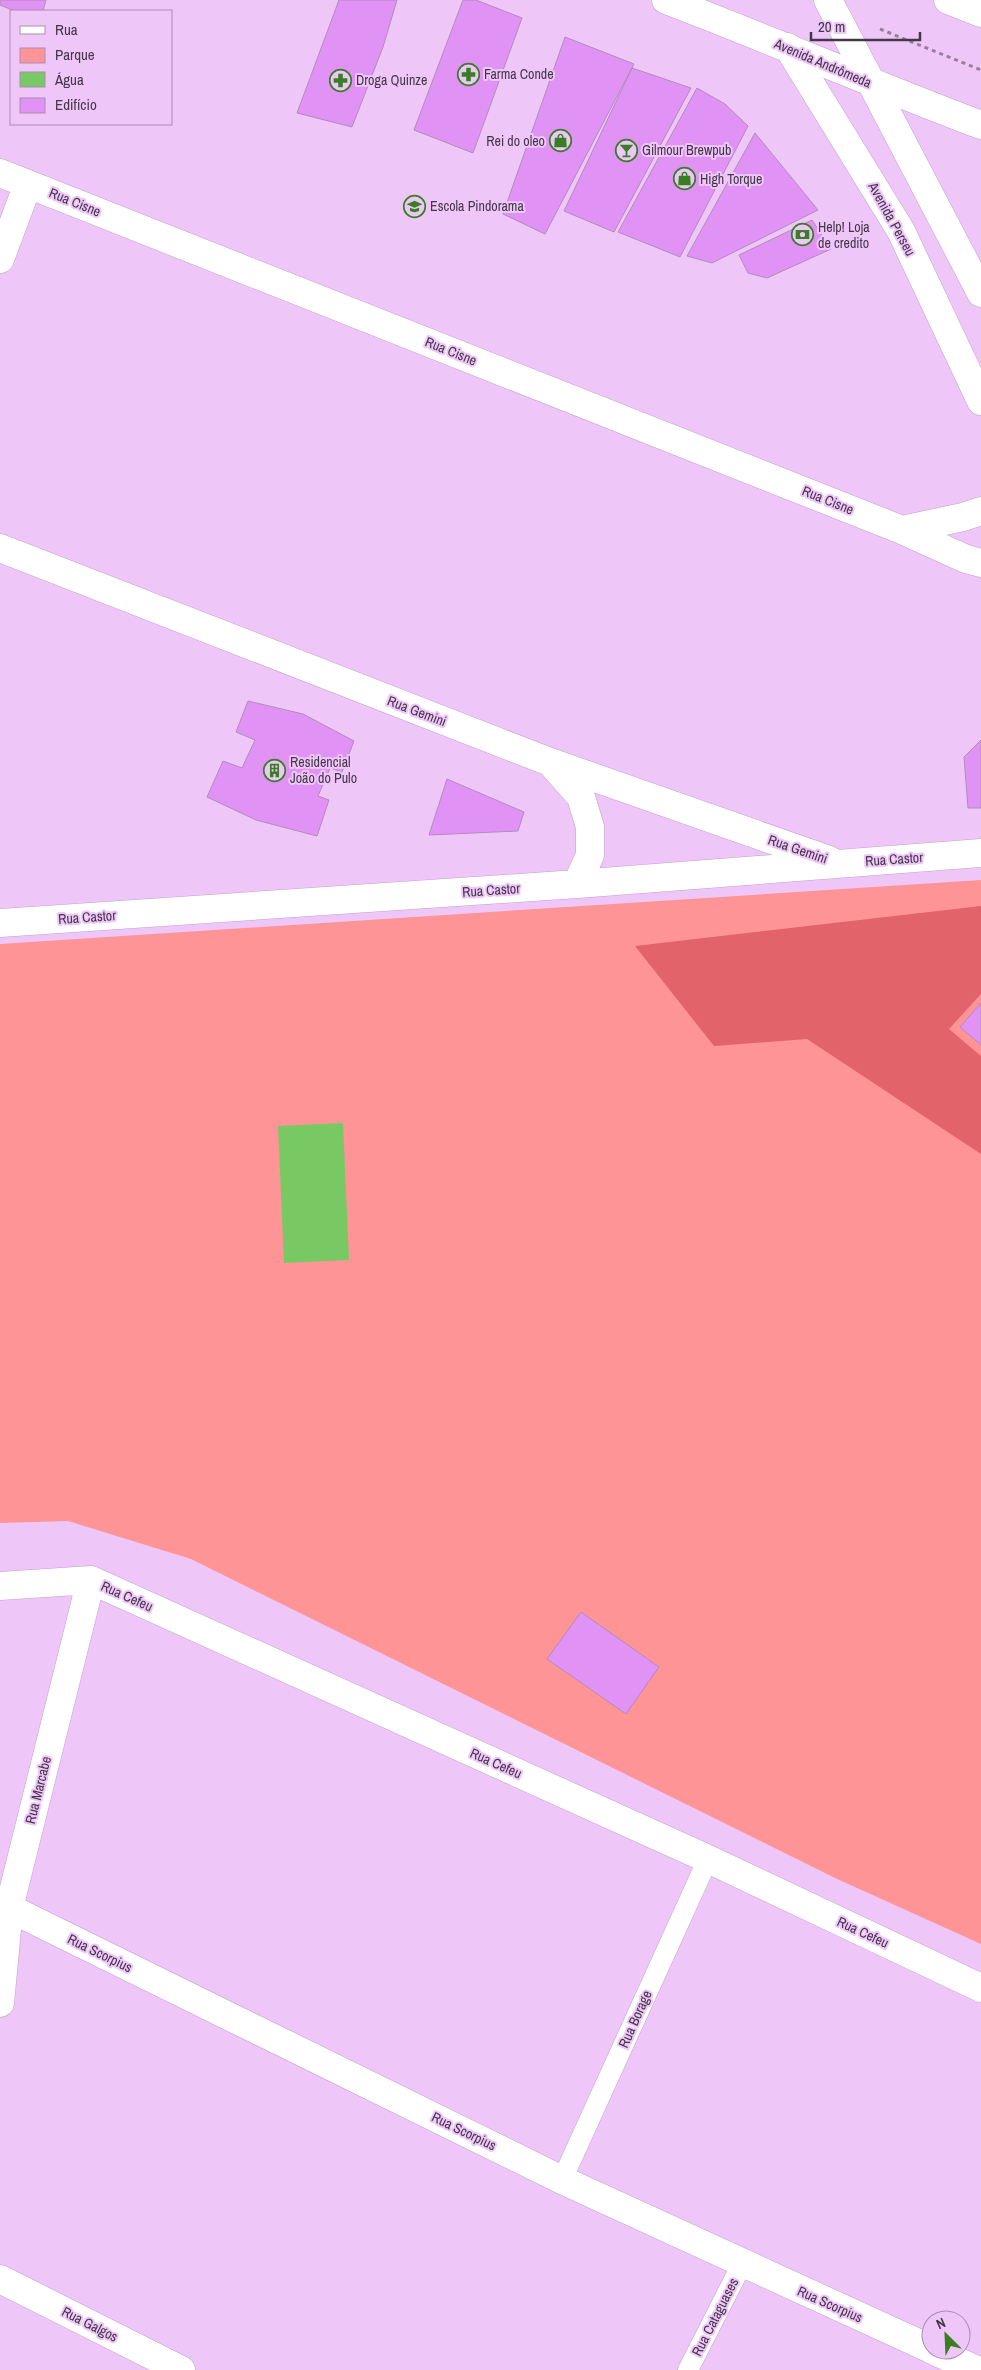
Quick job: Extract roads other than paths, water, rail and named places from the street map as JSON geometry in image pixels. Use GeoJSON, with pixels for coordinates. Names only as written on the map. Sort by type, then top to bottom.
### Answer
{"type":"FeatureCollection","features":[{"type":"Feature","properties":{"kind":"street","name":"Avenida Andrômeda"},"geometry":{"type":"LineString","coordinates":[[666,0],[788,46],[870,83],[981,125]]}},
{"type":"Feature","properties":{"kind":"street"},"geometry":{"type":"LineString","coordinates":[[948,0],[981,13]]}},
{"type":"Feature","properties":{"kind":"street"},"geometry":{"type":"LineString","coordinates":[[829,4],[981,293]]}},
{"type":"Feature","properties":{"kind":"street","name":"Avenida Perseu"},"geometry":{"type":"LineString","coordinates":[[788,46],[901,231],[981,401]]}},
{"type":"Feature","properties":{"kind":"street","name":"Rua Cisne"},"geometry":{"type":"LineString","coordinates":[[0,173],[902,530],[966,559],[981,563]]}},
{"type":"Feature","properties":{"kind":"street"},"geometry":{"type":"LineString","coordinates":[[0,259],[28,184]]}},
{"type":"Feature","properties":{"kind":"street"},"geometry":{"type":"LineString","coordinates":[[902,530],[962,518],[981,511]]}},
{"type":"Feature","properties":{"kind":"street","name":"Rua Gemini"},"geometry":{"type":"LineString","coordinates":[[0,548],[550,762],[838,863]]}},
{"type":"Feature","properties":{"kind":"street"},"geometry":{"type":"LineString","coordinates":[[550,762],[581,798],[590,827],[590,854],[577,884]]}},
{"type":"Feature","properties":{"kind":"street","name":"Rua Castor"},"geometry":{"type":"LineString","coordinates":[[7,920],[577,884],[981,853]]}},
{"type":"Feature","properties":{"kind":"street","name":"Rua Cefeu"},"geometry":{"type":"LineString","coordinates":[[0,1586],[91,1580],[708,1859],[981,1988]]}},
{"type":"Feature","properties":{"kind":"street","name":"Rua Marcabe"},"geometry":{"type":"LineString","coordinates":[[0,2003],[4,1908],[91,1580]]}},
{"type":"Feature","properties":{"kind":"street","name":"Rua Scorpius"},"geometry":{"type":"LineString","coordinates":[[4,1908],[562,2180],[921,2345]]}},
{"type":"Feature","properties":{"kind":"street","name":"Rua Galgos"},"geometry":{"type":"LineString","coordinates":[[0,2279],[181,2370]]}},
{"type":"Feature","properties":{"kind":"street","name":"Rua Scorpius"},"geometry":{"type":"LineString","coordinates":[[954,2360],[977,2370]]}},
{"type":"Feature","properties":{"kind":"lane","name":"Rua Borage"},"geometry":{"type":"LineString","coordinates":[[562,2180],[708,1859]]}},
{"type":"Feature","properties":{"kind":"lane","name":"Rua Cataguases"},"geometry":{"type":"LineString","coordinates":[[688,2370],[742,2264]]}},
{"type":"Feature","properties":{"kind":"water"},"geometry":{"type":"Polygon","coordinates":[[[343,1123],[349,1260],[284,1263],[278,1126],[343,1123]]]}},
{"type":"Feature","properties":{"kind":"place","name":"Farma Conde"},"geometry":{"type":"Point","coordinates":[468,74]}},
{"type":"Feature","properties":{"kind":"place","name":"Droga Quinze"},"geometry":{"type":"Point","coordinates":[340,80]}},
{"type":"Feature","properties":{"kind":"place","name":"Rei do oleo"},"geometry":{"type":"Point","coordinates":[561,141]}},
{"type":"Feature","properties":{"kind":"place","name":"Gilmour Brewpub"},"geometry":{"type":"Point","coordinates":[626,150]}},
{"type":"Feature","properties":{"kind":"place","name":"High Torque"},"geometry":{"type":"Point","coordinates":[684,179]}},
{"type":"Feature","properties":{"kind":"place","name":"Escola Pindorama"},"geometry":{"type":"Point","coordinates":[414,206]}},
{"type":"Feature","properties":{"kind":"place","name":"Help! Loja de credito"},"geometry":{"type":"Point","coordinates":[802,235]}},
{"type":"Feature","properties":{"kind":"place","name":"Residencial João do Pulo"},"geometry":{"type":"Point","coordinates":[274,770]}}]}
